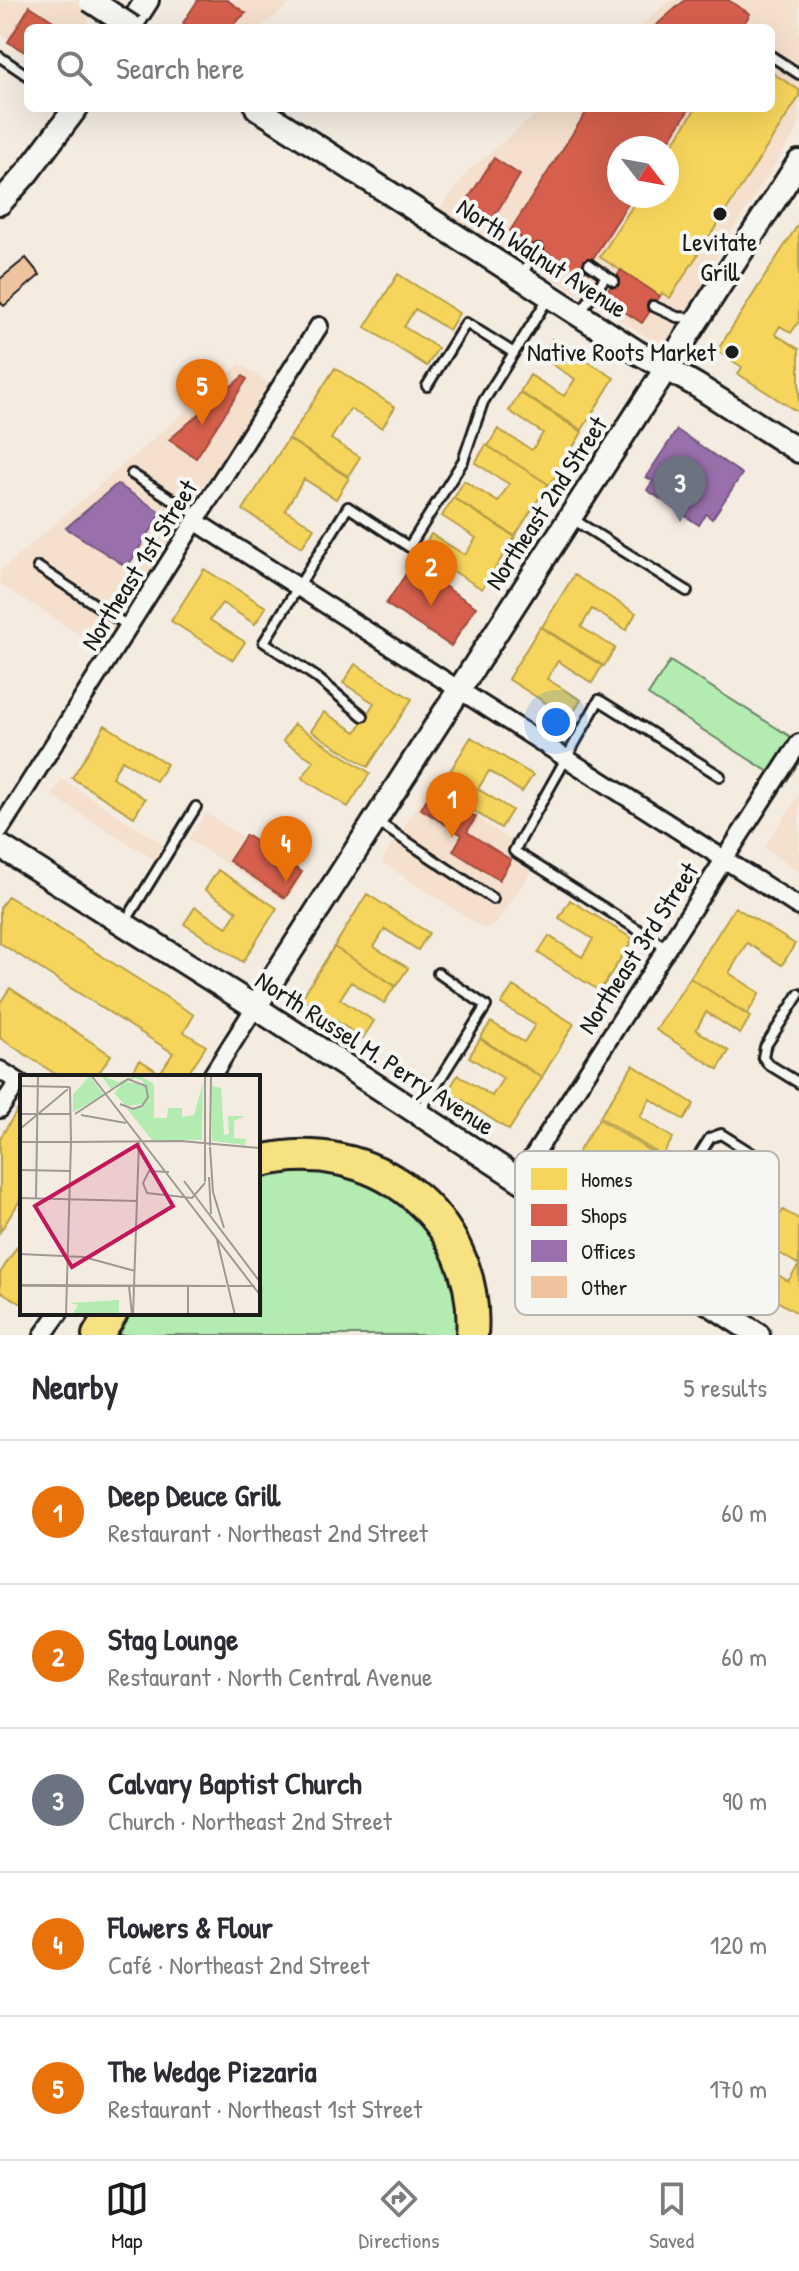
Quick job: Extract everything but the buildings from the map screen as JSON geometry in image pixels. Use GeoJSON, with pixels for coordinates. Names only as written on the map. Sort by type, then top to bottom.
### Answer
{"type":"FeatureCollection","features":[{"type":"Feature","properties":{"kind":"highway"},"geometry":{"type":"LineString","coordinates":[[260,1162],[294,1155],[344,1159],[369,1167],[412,1194],[430,1211],[458,1253],[472,1298],[472,1335]]}},
{"type":"Feature","properties":{"kind":"highway"},"geometry":{"type":"LineString","coordinates":[[98,1335],[111,1315]]}},
{"type":"Feature","properties":{"kind":"street"},"geometry":{"type":"LineString","coordinates":[[90,0],[125,24]]}},
{"type":"Feature","properties":{"kind":"street"},"geometry":{"type":"LineString","coordinates":[[133,24],[147,0]]}},
{"type":"Feature","properties":{"kind":"street"},"geometry":{"type":"LineString","coordinates":[[0,203],[73,112]]}},
{"type":"Feature","properties":{"kind":"street","name":"North Walnut Avenue"},"geometry":{"type":"LineString","coordinates":[[263,112],[579,315],[799,451]]}},
{"type":"Feature","properties":{"kind":"street","name":"Northeast 2nd Street"},"geometry":{"type":"LineString","coordinates":[[212,1075],[799,162]]}},
{"type":"Feature","properties":{"kind":"street","name":"Northeast 1st Street"},"geometry":{"type":"LineString","coordinates":[[0,829],[319,326]]}},
{"type":"Feature","properties":{"kind":"street"},"geometry":{"type":"LineString","coordinates":[[197,519],[799,907]]}},
{"type":"Feature","properties":{"kind":"street","name":"Northeast 3rd Street"},"geometry":{"type":"LineString","coordinates":[[537,1151],[799,743]]}},
{"type":"Feature","properties":{"kind":"street","name":"North Russel M. Perry Avenue"},"geometry":{"type":"LineString","coordinates":[[0,846],[255,1007],[515,1178]]}},
{"type":"Feature","properties":{"kind":"street"},"geometry":{"type":"LineString","coordinates":[[0,1070],[20,1083],[0,1109]]}},
{"type":"Feature","properties":{"kind":"street"},"geometry":{"type":"LineString","coordinates":[[43,1335],[58,1315]]}},
{"type":"Feature","properties":{"kind":"street","name":"North Russel M. Perry Avenue"},"geometry":{"type":"LineString","coordinates":[[727,1315],[758,1335]]}},
{"type":"Feature","properties":{"kind":"lane"},"geometry":{"type":"LineString","coordinates":[[0,57],[24,73]]}},
{"type":"Feature","properties":{"kind":"lane"},"geometry":{"type":"LineString","coordinates":[[775,59],[799,74]]}},
{"type":"Feature","properties":{"kind":"lane"},"geometry":{"type":"LineString","coordinates":[[520,277],[538,249]]}},
{"type":"Feature","properties":{"kind":"lane"},"geometry":{"type":"LineString","coordinates":[[579,315],[610,278],[589,264]]}},
{"type":"Feature","properties":{"kind":"lane"},"geometry":{"type":"LineString","coordinates":[[363,716],[316,677],[264,642],[348,507],[409,547],[463,461],[483,402],[549,296]]}},
{"type":"Feature","properties":{"kind":"lane"},"geometry":{"type":"LineString","coordinates":[[653,306],[677,317],[698,319]]}},
{"type":"Feature","properties":{"kind":"lane"},"geometry":{"type":"LineString","coordinates":[[427,386],[466,323],[514,353]]}},
{"type":"Feature","properties":{"kind":"lane"},"geometry":{"type":"LineString","coordinates":[[132,474],[197,519]]}},
{"type":"Feature","properties":{"kind":"lane"},"geometry":{"type":"LineString","coordinates":[[570,517],[687,591]]}},
{"type":"Feature","properties":{"kind":"lane"},"geometry":{"type":"LineString","coordinates":[[38,567],[129,626]]}},
{"type":"Feature","properties":{"kind":"lane"},"geometry":{"type":"LineString","coordinates":[[667,948],[514,851],[599,700],[720,776]]}},
{"type":"Feature","properties":{"kind":"lane"},"geometry":{"type":"LineString","coordinates":[[124,925],[196,807]]}},
{"type":"Feature","properties":{"kind":"lane"},"geometry":{"type":"LineString","coordinates":[[376,820],[493,899]]}},
{"type":"Feature","properties":{"kind":"lane"},"geometry":{"type":"LineString","coordinates":[[417,1115],[486,1006],[438,973]]}},
{"type":"Feature","properties":{"kind":"lane"},"geometry":{"type":"LineString","coordinates":[[799,994],[765,1047],[763,1057],[768,1064],[799,1083]]}},
{"type":"Feature","properties":{"kind":"lane"},"geometry":{"type":"LineString","coordinates":[[702,1151],[710,1138],[721,1134],[748,1151]]}},
{"type":"Feature","properties":{"kind":"shaded area"},"geometry":{"type":"Polygon","coordinates":[[[0,0],[101,0],[86,24],[24,24],[24,48],[0,33],[0,0]]]}},
{"type":"Feature","properties":{"kind":"shaded area"},"geometry":{"type":"Polygon","coordinates":[[[198,0],[296,0],[265,24],[183,23],[198,0]]]}},
{"type":"Feature","properties":{"kind":"shaded area"},"geometry":{"type":"Polygon","coordinates":[[[671,0],[799,0],[799,127],[706,273],[711,278],[674,335],[664,343],[657,343],[440,209],[468,171],[538,112],[775,112],[775,24],[643,24],[671,0]]]}},
{"type":"Feature","properties":{"kind":"shaded area"},"geometry":{"type":"Polygon","coordinates":[[[240,364],[271,384],[102,649],[0,584],[0,571],[240,364]]]}},
{"type":"Feature","properties":{"kind":"shaded area"},"geometry":{"type":"Polygon","coordinates":[[[62,779],[166,846],[157,861],[52,796],[62,779]]]}},
{"type":"Feature","properties":{"kind":"shaded area"},"geometry":{"type":"Polygon","coordinates":[[[429,787],[540,859],[495,926],[484,929],[381,862],[429,787]]]}},
{"type":"Feature","properties":{"kind":"shaded area"},"geometry":{"type":"Polygon","coordinates":[[[799,794],[799,872],[764,848],[799,794]]]}},
{"type":"Feature","properties":{"kind":"shaded area"},"geometry":{"type":"Polygon","coordinates":[[[206,813],[303,876],[286,903],[188,839],[206,813]]]}},
{"type":"Feature","properties":{"kind":"green space"},"geometry":{"type":"Polygon","coordinates":[[[670,661],[791,737],[769,772],[648,695],[670,661]]]}},
{"type":"Feature","properties":{"kind":"green space"},"geometry":{"type":"Polygon","coordinates":[[[325,1165],[404,1198],[452,1264],[461,1335],[112,1335],[125,1315],[260,1315],[260,1172],[325,1165]]]}},
{"type":"Feature","properties":{"kind":"place","name":"Levitate Grill"},"geometry":{"type":"Point","coordinates":[720,214]}},
{"type":"Feature","properties":{"kind":"place","name":"Native Roots Market"},"geometry":{"type":"Point","coordinates":[732,352]}},
{"type":"Feature","properties":{"kind":"place","name":"The Wedge Pizzaria"},"geometry":{"type":"Point","coordinates":[202,425]}},
{"type":"Feature","properties":{"kind":"place","name":"Calvary Baptist Church"},"geometry":{"type":"Point","coordinates":[680,522]}},
{"type":"Feature","properties":{"kind":"place","name":"Stag Lounge"},"geometry":{"type":"Point","coordinates":[431,606]}},
{"type":"Feature","properties":{"kind":"place","name":"Deep Deuce Grill"},"geometry":{"type":"Point","coordinates":[452,838]}},
{"type":"Feature","properties":{"kind":"place","name":"Flowers & Flour"},"geometry":{"type":"Point","coordinates":[286,882]}}]}
